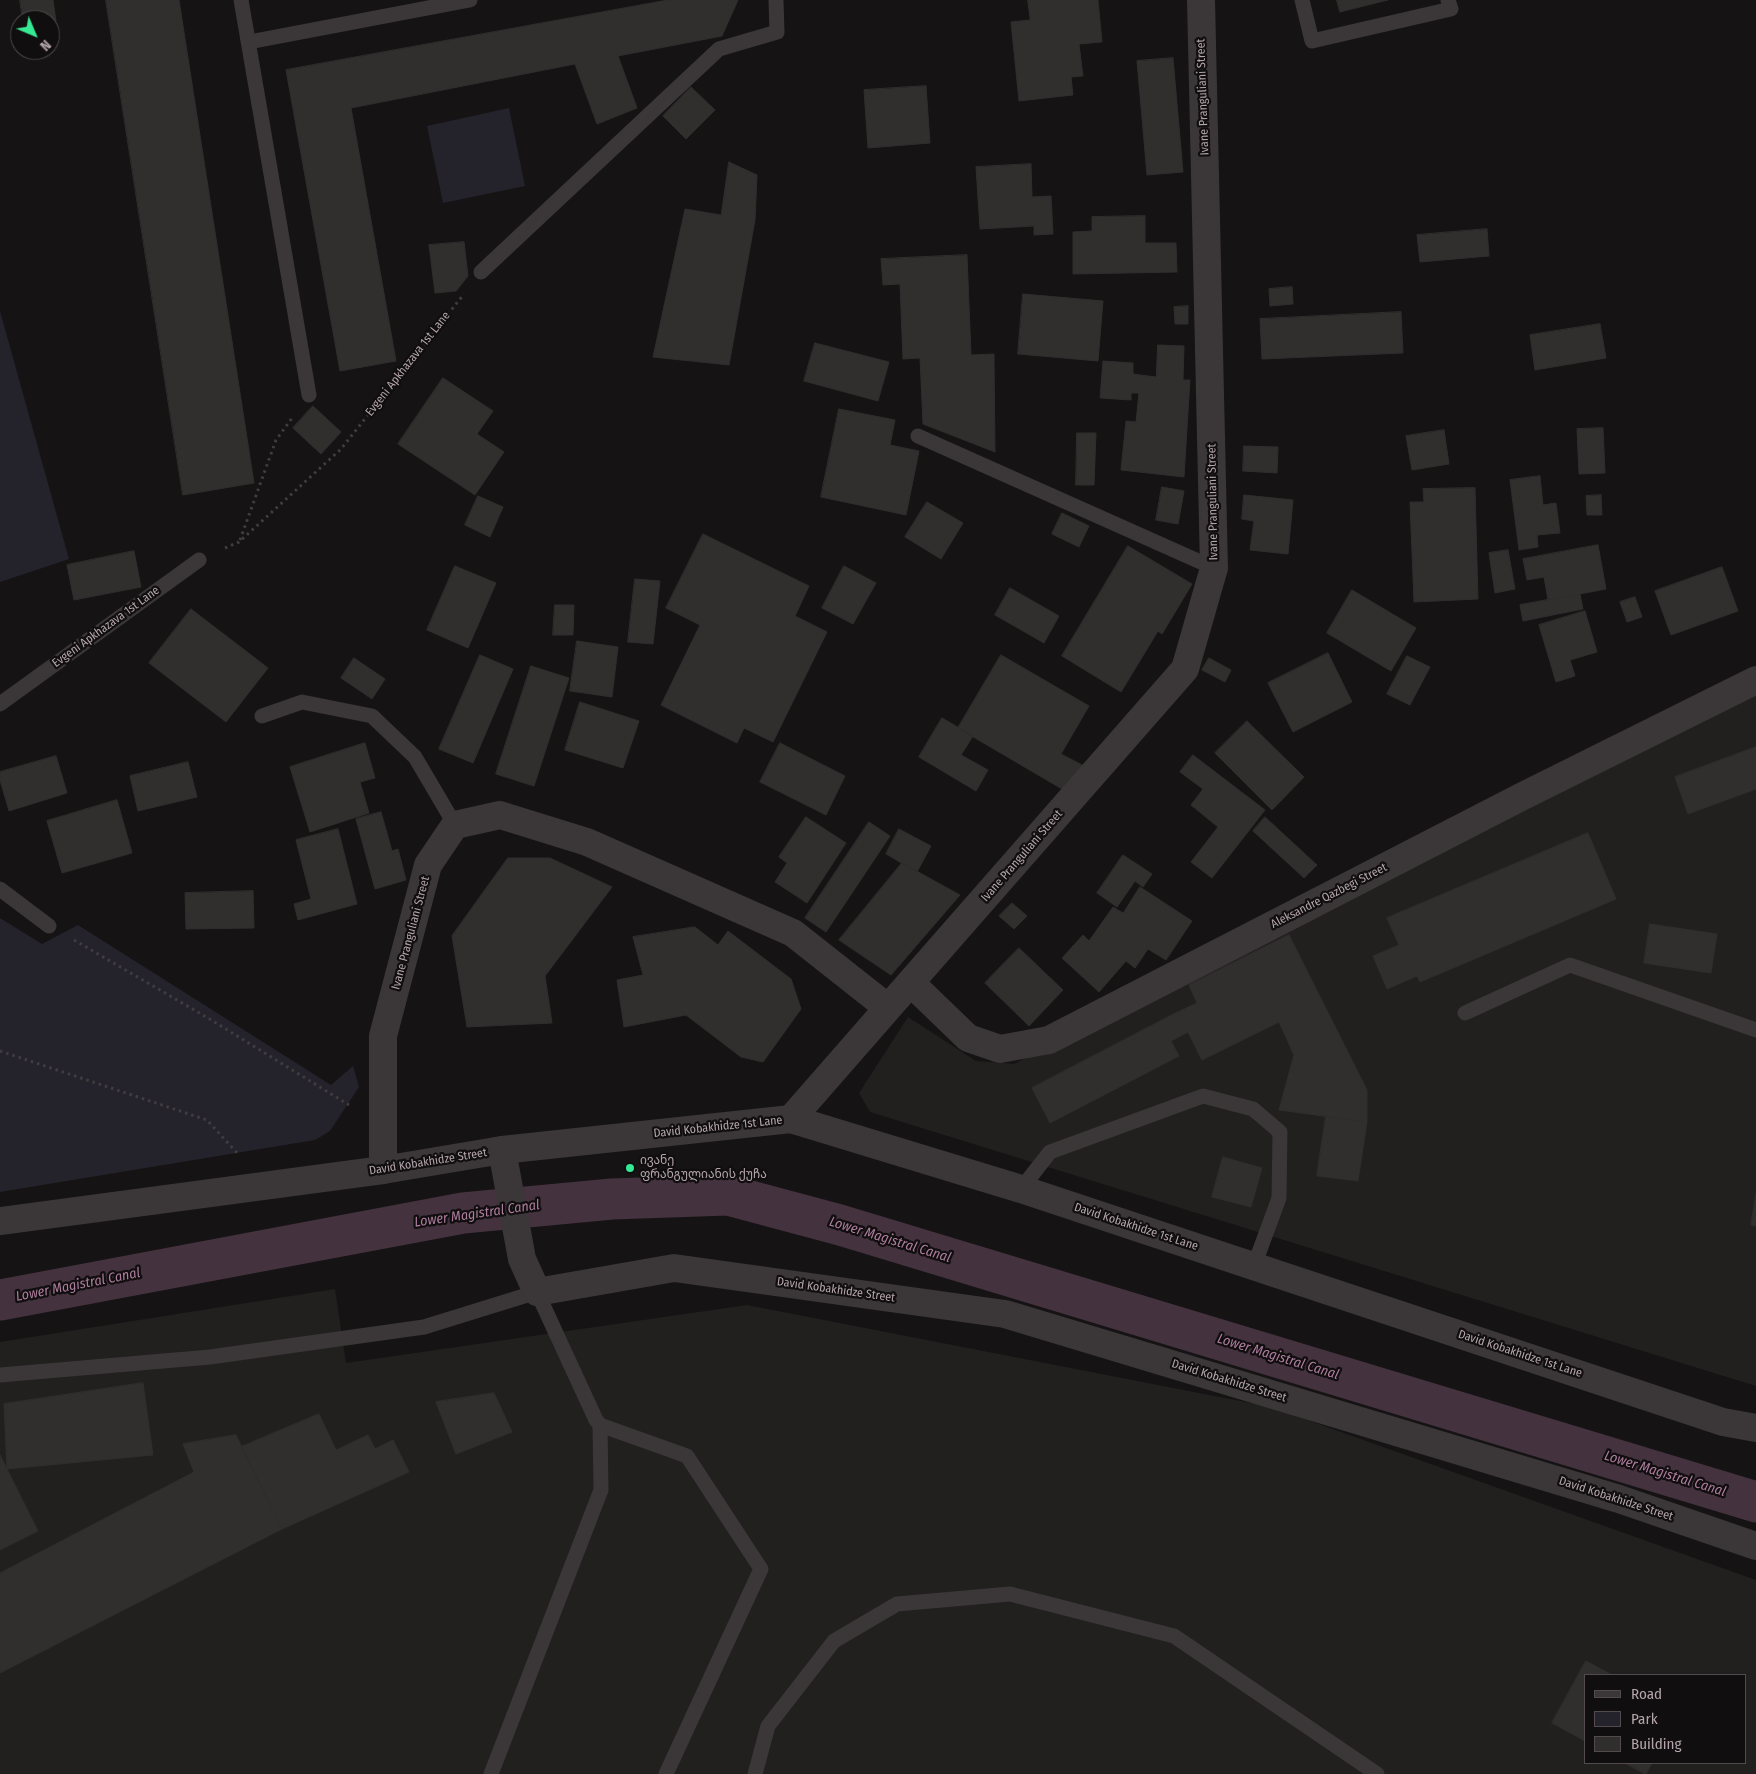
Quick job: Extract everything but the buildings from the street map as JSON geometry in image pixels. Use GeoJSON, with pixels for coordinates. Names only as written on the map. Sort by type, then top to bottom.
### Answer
{"type":"FeatureCollection","features":[{"type":"Feature","properties":{"kind":"street","name":"Ivane Pranguliani Street"},"geometry":{"type":"LineString","coordinates":[[791,1119],[1185,669],[1214,568],[1201,0]]}},
{"type":"Feature","properties":{"kind":"street","name":"Aleksandre Qazbegi Street"},"geometry":{"type":"LineString","coordinates":[[911,983],[968,1038],[1000,1048],[1049,1040],[1523,796],[1756,680]]}},
{"type":"Feature","properties":{"kind":"street"},"geometry":{"type":"LineString","coordinates":[[456,825],[500,815],[587,842],[793,933],[888,1008]]}},
{"type":"Feature","properties":{"kind":"street","name":"Ivane Pranguliani Street"},"geometry":{"type":"LineString","coordinates":[[383,1170],[383,1036],[428,865],[456,825]]}},
{"type":"Feature","properties":{"kind":"street","name":"David Kobakhidze 1st Lane"},"geometry":{"type":"LineString","coordinates":[[502,1150],[791,1119],[1021,1189],[1724,1422],[1756,1428]]}},
{"type":"Feature","properties":{"kind":"street","name":"David Kobakhidze Street"},"geometry":{"type":"LineString","coordinates":[[0,1221],[383,1170],[502,1150],[522,1259],[537,1292],[674,1268],[1005,1314],[1619,1499],[1756,1546]]}},
{"type":"Feature","properties":{"kind":"lane"},"geometry":{"type":"LineString","coordinates":[[241,0],[309,395]]}},
{"type":"Feature","properties":{"kind":"lane"},"geometry":{"type":"LineString","coordinates":[[249,42],[470,0]]}},
{"type":"Feature","properties":{"kind":"lane"},"geometry":{"type":"LineString","coordinates":[[481,272],[719,49],[777,32],[776,0]]}},
{"type":"Feature","properties":{"kind":"lane"},"geometry":{"type":"LineString","coordinates":[[1302,0],[1312,41],[1451,9],[1448,0]]}},
{"type":"Feature","properties":{"kind":"lane"},"geometry":{"type":"LineString","coordinates":[[918,436],[1214,568]]}},
{"type":"Feature","properties":{"kind":"lane","name":"Evgeni Apkhazava 1st Lane"},"geometry":{"type":"LineString","coordinates":[[0,704],[199,560]]}},
{"type":"Feature","properties":{"kind":"lane"},"geometry":{"type":"LineString","coordinates":[[262,716],[302,702],[372,716],[415,757],[456,825]]}},
{"type":"Feature","properties":{"kind":"lane"},"geometry":{"type":"LineString","coordinates":[[0,889],[49,926]]}},
{"type":"Feature","properties":{"kind":"lane"},"geometry":{"type":"LineString","coordinates":[[1465,1013],[1570,965],[1756,1030]]}},
{"type":"Feature","properties":{"kind":"lane"},"geometry":{"type":"LineString","coordinates":[[1021,1189],[1050,1152],[1203,1096],[1253,1109],[1280,1132],[1278,1198],[1254,1266]]}},
{"type":"Feature","properties":{"kind":"lane"},"geometry":{"type":"LineString","coordinates":[[0,1375],[210,1357],[424,1327],[537,1292],[600,1425],[687,1456],[761,1569],[666,1774]]}},
{"type":"Feature","properties":{"kind":"lane"},"geometry":{"type":"LineString","coordinates":[[491,1774],[601,1490],[600,1425]]}},
{"type":"Feature","properties":{"kind":"lane"},"geometry":{"type":"LineString","coordinates":[[754,1774],[768,1726],[834,1641],[897,1604],[1010,1594],[1174,1636],[1378,1774]]}},
{"type":"Feature","properties":{"kind":"path","name":"Evgeni Apkhazava 1st Lane"},"geometry":{"type":"LineString","coordinates":[[199,560],[239,542],[341,449],[481,272]]}},
{"type":"Feature","properties":{"kind":"path"},"geometry":{"type":"LineString","coordinates":[[239,542],[276,440],[309,395]]}},
{"type":"Feature","properties":{"kind":"path"},"geometry":{"type":"LineString","coordinates":[[49,926],[208,1018],[383,1128]]}},
{"type":"Feature","properties":{"kind":"path"},"geometry":{"type":"LineString","coordinates":[[0,1051],[207,1120],[266,1186]]}},
{"type":"Feature","properties":{"kind":"shaded area"},"geometry":{"type":"Polygon","coordinates":[[[1756,693],[1756,1386],[870,1112],[859,1093],[908,1017],[976,1061],[1014,1064],[1756,693]]]}},
{"type":"Feature","properties":{"kind":"shaded area"},"geometry":{"type":"Polygon","coordinates":[[[335,1289],[346,1363],[747,1305],[1271,1407],[1756,1580],[1756,1774],[0,1774],[0,1342],[335,1289]]]}},
{"type":"Feature","properties":{"kind":"green space"},"geometry":{"type":"Polygon","coordinates":[[[509,108],[525,186],[443,203],[427,126],[509,108]]]}},
{"type":"Feature","properties":{"kind":"green space"},"geometry":{"type":"Polygon","coordinates":[[[0,311],[69,559],[0,582],[0,311]]]}},
{"type":"Feature","properties":{"kind":"green space"},"geometry":{"type":"Polygon","coordinates":[[[0,918],[42,944],[78,925],[331,1085],[353,1066],[359,1087],[330,1131],[315,1140],[0,1192],[0,918]]]}},
{"type":"Feature","properties":{"kind":"waterway","name":"Lower Magistral Canal"},"geometry":{"type":"LineString","coordinates":[[0,1300],[463,1213],[612,1199],[728,1195],[840,1225],[1756,1502]]}},
{"type":"Feature","properties":{"kind":"place","name":"ივანე ფრანგულიანის ქუჩა"},"geometry":{"type":"Point","coordinates":[630,1168]}}]}
